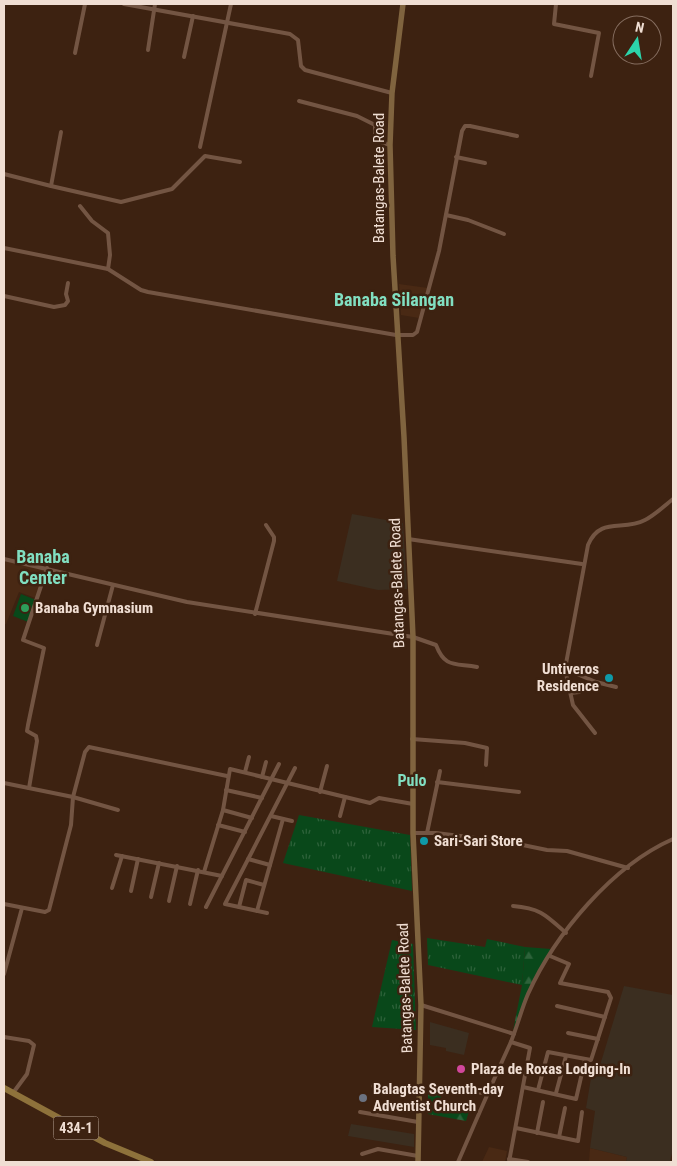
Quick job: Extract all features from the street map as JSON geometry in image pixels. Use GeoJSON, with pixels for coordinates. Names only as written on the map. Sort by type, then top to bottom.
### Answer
{"type":"FeatureCollection","features":[{"type":"Feature","properties":{"kind":"main road","name":"Batangas-Balete Road"},"geometry":{"type":"LineString","coordinates":[[404,4],[392,93],[390,145],[396,335],[404,437],[413,637],[413,833],[421,1004],[418,1159]]}},
{"type":"Feature","properties":{"kind":"main road","name":"434-1"},"geometry":{"type":"LineString","coordinates":[[4,1088],[105,1143],[151,1162]]}},
{"type":"Feature","properties":{"kind":"street"},"geometry":{"type":"LineString","coordinates":[[75,53],[85,4]]}},
{"type":"Feature","properties":{"kind":"street"},"geometry":{"type":"LineString","coordinates":[[124,4],[154,6],[296,37],[301,66],[305,70],[392,93]]}},
{"type":"Feature","properties":{"kind":"street"},"geometry":{"type":"LineString","coordinates":[[200,147],[231,4]]}},
{"type":"Feature","properties":{"kind":"street"},"geometry":{"type":"LineString","coordinates":[[556,4],[554,24],[599,33],[591,76]]}},
{"type":"Feature","properties":{"kind":"street"},"geometry":{"type":"LineString","coordinates":[[148,50],[154,6]]}},
{"type":"Feature","properties":{"kind":"street"},"geometry":{"type":"LineString","coordinates":[[184,57],[193,16]]}},
{"type":"Feature","properties":{"kind":"street"},"geometry":{"type":"LineString","coordinates":[[299,102],[357,116],[375,125],[375,140],[390,145]]}},
{"type":"Feature","properties":{"kind":"street"},"geometry":{"type":"LineString","coordinates":[[4,248],[108,268],[141,290],[148,292],[396,335],[413,335],[417,332],[436,266],[456,157],[465,126],[517,136]]}},
{"type":"Feature","properties":{"kind":"street"},"geometry":{"type":"LineString","coordinates":[[51,186],[61,132]]}},
{"type":"Feature","properties":{"kind":"street"},"geometry":{"type":"LineString","coordinates":[[4,174],[121,202],[172,189],[205,156],[240,162]]}},
{"type":"Feature","properties":{"kind":"street"},"geometry":{"type":"LineString","coordinates":[[456,157],[485,163]]}},
{"type":"Feature","properties":{"kind":"street"},"geometry":{"type":"LineString","coordinates":[[80,206],[92,221],[108,233],[110,248],[108,268]]}},
{"type":"Feature","properties":{"kind":"street"},"geometry":{"type":"LineString","coordinates":[[446,215],[468,220],[504,234]]}},
{"type":"Feature","properties":{"kind":"street"},"geometry":{"type":"LineString","coordinates":[[4,296],[54,307],[62,306],[68,300],[66,294],[68,283]]}},
{"type":"Feature","properties":{"kind":"street"},"geometry":{"type":"LineString","coordinates":[[595,733],[573,705],[565,669],[582,564],[590,538],[598,530],[610,526],[632,525],[646,520],[673,499]]}},
{"type":"Feature","properties":{"kind":"street"},"geometry":{"type":"LineString","coordinates":[[255,614],[274,541],[274,537],[266,525]]}},
{"type":"Feature","properties":{"kind":"street"},"geometry":{"type":"LineString","coordinates":[[408,538],[582,564]]}},
{"type":"Feature","properties":{"kind":"street"},"geometry":{"type":"LineString","coordinates":[[4,559],[113,585],[255,614],[413,637],[436,644],[442,659],[448,662],[477,667]]}},
{"type":"Feature","properties":{"kind":"street"},"geometry":{"type":"LineString","coordinates":[[29,788],[37,741],[36,736],[27,731],[44,648],[22,640],[47,568]]}},
{"type":"Feature","properties":{"kind":"street"},"geometry":{"type":"LineString","coordinates":[[97,645],[113,585]]}},
{"type":"Feature","properties":{"kind":"street"},"geometry":{"type":"LineString","coordinates":[[565,669],[596,682],[616,687]]}},
{"type":"Feature","properties":{"kind":"street"},"geometry":{"type":"LineString","coordinates":[[571,693],[579,692],[596,682]]}},
{"type":"Feature","properties":{"kind":"street"},"geometry":{"type":"LineString","coordinates":[[412,739],[464,743],[487,748],[486,765]]}},
{"type":"Feature","properties":{"kind":"street"},"geometry":{"type":"LineString","coordinates":[[4,904],[44,912],[49,910],[71,825],[73,797],[85,752],[89,747],[227,776]]}},
{"type":"Feature","properties":{"kind":"street"},"geometry":{"type":"LineString","coordinates":[[245,772],[249,757]]}},
{"type":"Feature","properties":{"kind":"street"},"geometry":{"type":"LineString","coordinates":[[262,777],[266,762]]}},
{"type":"Feature","properties":{"kind":"street"},"geometry":{"type":"LineString","coordinates":[[206,907],[279,764]]}},
{"type":"Feature","properties":{"kind":"street"},"geometry":{"type":"LineString","coordinates":[[320,792],[327,766]]}},
{"type":"Feature","properties":{"kind":"street"},"geometry":{"type":"LineString","coordinates":[[204,872],[223,810],[227,776],[230,768],[287,784],[370,803],[379,798],[414,804]]}},
{"type":"Feature","properties":{"kind":"street"},"geometry":{"type":"LineString","coordinates":[[267,913],[225,904],[295,768]]}},
{"type":"Feature","properties":{"kind":"street"},"geometry":{"type":"LineString","coordinates":[[427,834],[440,771]]}},
{"type":"Feature","properties":{"kind":"street"},"geometry":{"type":"LineString","coordinates":[[437,782],[519,792]]}},
{"type":"Feature","properties":{"kind":"street"},"geometry":{"type":"LineString","coordinates":[[4,783],[73,797],[118,810]]}},
{"type":"Feature","properties":{"kind":"street"},"geometry":{"type":"LineString","coordinates":[[226,790],[262,798]]}},
{"type":"Feature","properties":{"kind":"street"},"geometry":{"type":"LineString","coordinates":[[340,816],[344,797]]}},
{"type":"Feature","properties":{"kind":"street"},"geometry":{"type":"LineString","coordinates":[[223,810],[252,818]]}},
{"type":"Feature","properties":{"kind":"street"},"geometry":{"type":"LineString","coordinates":[[271,816],[292,821]]}},
{"type":"Feature","properties":{"kind":"street"},"geometry":{"type":"LineString","coordinates":[[257,911],[283,819]]}},
{"type":"Feature","properties":{"kind":"street"},"geometry":{"type":"LineString","coordinates":[[218,826],[245,832]]}},
{"type":"Feature","properties":{"kind":"street"},"geometry":{"type":"LineString","coordinates":[[413,833],[568,851],[628,868]]}},
{"type":"Feature","properties":{"kind":"street"},"geometry":{"type":"LineString","coordinates":[[458,1162],[511,1042],[528,994],[550,956],[597,894],[656,847],[673,839]]}},
{"type":"Feature","properties":{"kind":"street"},"geometry":{"type":"LineString","coordinates":[[112,888],[119,855],[222,876]]}},
{"type":"Feature","properties":{"kind":"street"},"geometry":{"type":"LineString","coordinates":[[131,892],[138,859]]}},
{"type":"Feature","properties":{"kind":"street"},"geometry":{"type":"LineString","coordinates":[[248,859],[270,865]]}},
{"type":"Feature","properties":{"kind":"street"},"geometry":{"type":"LineString","coordinates":[[151,897],[159,863]]}},
{"type":"Feature","properties":{"kind":"street"},"geometry":{"type":"LineString","coordinates":[[169,901],[177,866]]}},
{"type":"Feature","properties":{"kind":"street"},"geometry":{"type":"LineString","coordinates":[[190,904],[198,870]]}},
{"type":"Feature","properties":{"kind":"street"},"geometry":{"type":"LineString","coordinates":[[239,907],[246,880],[264,885]]}},
{"type":"Feature","properties":{"kind":"street"},"geometry":{"type":"LineString","coordinates":[[513,906],[532,907],[543,912],[566,933]]}},
{"type":"Feature","properties":{"kind":"street"},"geometry":{"type":"LineString","coordinates":[[4,974],[22,908]]}},
{"type":"Feature","properties":{"kind":"street"},"geometry":{"type":"LineString","coordinates":[[538,1090],[548,1052],[591,1060],[611,994],[562,984],[560,980],[568,964],[550,956]]}},
{"type":"Feature","properties":{"kind":"street"},"geometry":{"type":"LineString","coordinates":[[421,1004],[514,1034]]}},
{"type":"Feature","properties":{"kind":"street"},"geometry":{"type":"LineString","coordinates":[[557,1006],[605,1017]]}},
{"type":"Feature","properties":{"kind":"street"},"geometry":{"type":"LineString","coordinates":[[568,1033],[598,1039]]}},
{"type":"Feature","properties":{"kind":"street"},"geometry":{"type":"LineString","coordinates":[[4,1037],[29,1041],[34,1045],[27,1074],[13,1093]]}},
{"type":"Feature","properties":{"kind":"street"},"geometry":{"type":"LineString","coordinates":[[511,1042],[530,1048],[509,1161],[528,1162]]}},
{"type":"Feature","properties":{"kind":"street"},"geometry":{"type":"LineString","coordinates":[[556,1094],[566,1056]]}},
{"type":"Feature","properties":{"kind":"street"},"geometry":{"type":"LineString","coordinates":[[523,1088],[576,1098],[585,1060]]}},
{"type":"Feature","properties":{"kind":"street"},"geometry":{"type":"LineString","coordinates":[[373,1086],[419,1094]]}},
{"type":"Feature","properties":{"kind":"street"},"geometry":{"type":"LineString","coordinates":[[448,1086],[487,1094]]}},
{"type":"Feature","properties":{"kind":"street"},"geometry":{"type":"LineString","coordinates":[[537,1133],[543,1102]]}},
{"type":"Feature","properties":{"kind":"street"},"geometry":{"type":"LineString","coordinates":[[559,1137],[565,1108]]}},
{"type":"Feature","properties":{"kind":"street"},"geometry":{"type":"LineString","coordinates":[[360,1112],[418,1122]]}},
{"type":"Feature","properties":{"kind":"street"},"geometry":{"type":"LineString","coordinates":[[516,1128],[578,1141],[582,1112]]}},
{"type":"Feature","properties":{"kind":"street"},"geometry":{"type":"LineString","coordinates":[[362,1154],[378,1149],[418,1159]]}},
{"type":"Feature","properties":{"kind":"shaded area"},"geometry":{"type":"Polygon","coordinates":[[[399,284],[428,288],[419,318],[401,315],[399,284]]]}},
{"type":"Feature","properties":{"kind":"shaded area"},"geometry":{"type":"Polygon","coordinates":[[[352,514],[403,523],[407,589],[378,590],[337,581],[352,514]]]}},
{"type":"Feature","properties":{"kind":"shaded area"},"geometry":{"type":"Polygon","coordinates":[[[4,560],[46,570],[38,599],[19,592],[6,624],[4,624],[4,560]]]}},
{"type":"Feature","properties":{"kind":"shaded area"},"geometry":{"type":"Polygon","coordinates":[[[624,986],[673,995],[673,1149],[670,1162],[626,1162],[627,1157],[590,1148],[595,1111],[586,1108],[592,1072],[598,1072],[624,986]]]}},
{"type":"Feature","properties":{"kind":"shaded area"},"geometry":{"type":"Polygon","coordinates":[[[430,1022],[469,1033],[464,1055],[446,1051],[446,1048],[430,1045],[430,1022]]]}},
{"type":"Feature","properties":{"kind":"shaded area"},"geometry":{"type":"Polygon","coordinates":[[[351,1124],[414,1134],[414,1147],[348,1136],[351,1124]]]}},
{"type":"Feature","properties":{"kind":"shaded area"},"geometry":{"type":"Polygon","coordinates":[[[489,1147],[507,1151],[505,1162],[482,1162],[489,1147]]]}},
{"type":"Feature","properties":{"kind":"shaded area"},"geometry":{"type":"Polygon","coordinates":[[[590,1148],[627,1157],[626,1162],[589,1162],[590,1148]]]}},
{"type":"Feature","properties":{"kind":"green space","name":"Banaba Gymnasium"},"geometry":{"type":"Polygon","coordinates":[[[21,594],[36,600],[28,622],[13,616],[21,594]]]}},
{"type":"Feature","properties":{"kind":"green space"},"geometry":{"type":"Polygon","coordinates":[[[299,815],[410,835],[412,891],[283,863],[299,815]]]}},
{"type":"Feature","properties":{"kind":"green space"},"geometry":{"type":"Polygon","coordinates":[[[427,938],[485,947],[487,939],[525,947],[522,985],[428,965],[427,938]]]}},
{"type":"Feature","properties":{"kind":"green space"},"geometry":{"type":"Polygon","coordinates":[[[392,940],[413,944],[416,1030],[372,1027],[392,940]]]}},
{"type":"Feature","properties":{"kind":"green space"},"geometry":{"type":"Polygon","coordinates":[[[525,947],[551,949],[527,994],[513,1031],[522,985],[525,947]]]}},
{"type":"Feature","properties":{"kind":"green space"},"geometry":{"type":"Polygon","coordinates":[[[428,1093],[441,1096],[439,1105],[469,1111],[466,1121],[428,1114],[428,1093]]]}},
{"type":"Feature","properties":{"kind":"place","name":"Banaba Gymnasium"},"geometry":{"type":"Point","coordinates":[25,608]}},
{"type":"Feature","properties":{"kind":"place","name":"Untiveros Residence"},"geometry":{"type":"Point","coordinates":[609,678]}},
{"type":"Feature","properties":{"kind":"place","name":"Sari-Sari Store"},"geometry":{"type":"Point","coordinates":[424,841]}},
{"type":"Feature","properties":{"kind":"place","name":"Plaza de Roxas Lodging-In"},"geometry":{"type":"Point","coordinates":[461,1069]}},
{"type":"Feature","properties":{"kind":"place","name":"Balagtas Seventh-day Adventist Church"},"geometry":{"type":"Point","coordinates":[363,1098]}},
{"type":"Feature","properties":{"kind":"district","name":"Banaba Silangan"},"geometry":{"type":"Point","coordinates":[394,300]}},
{"type":"Feature","properties":{"kind":"district","name":"Banaba Center"},"geometry":{"type":"Point","coordinates":[43,567]}},
{"type":"Feature","properties":{"kind":"district","name":"Pulo"},"geometry":{"type":"Point","coordinates":[412,780]}}]}
